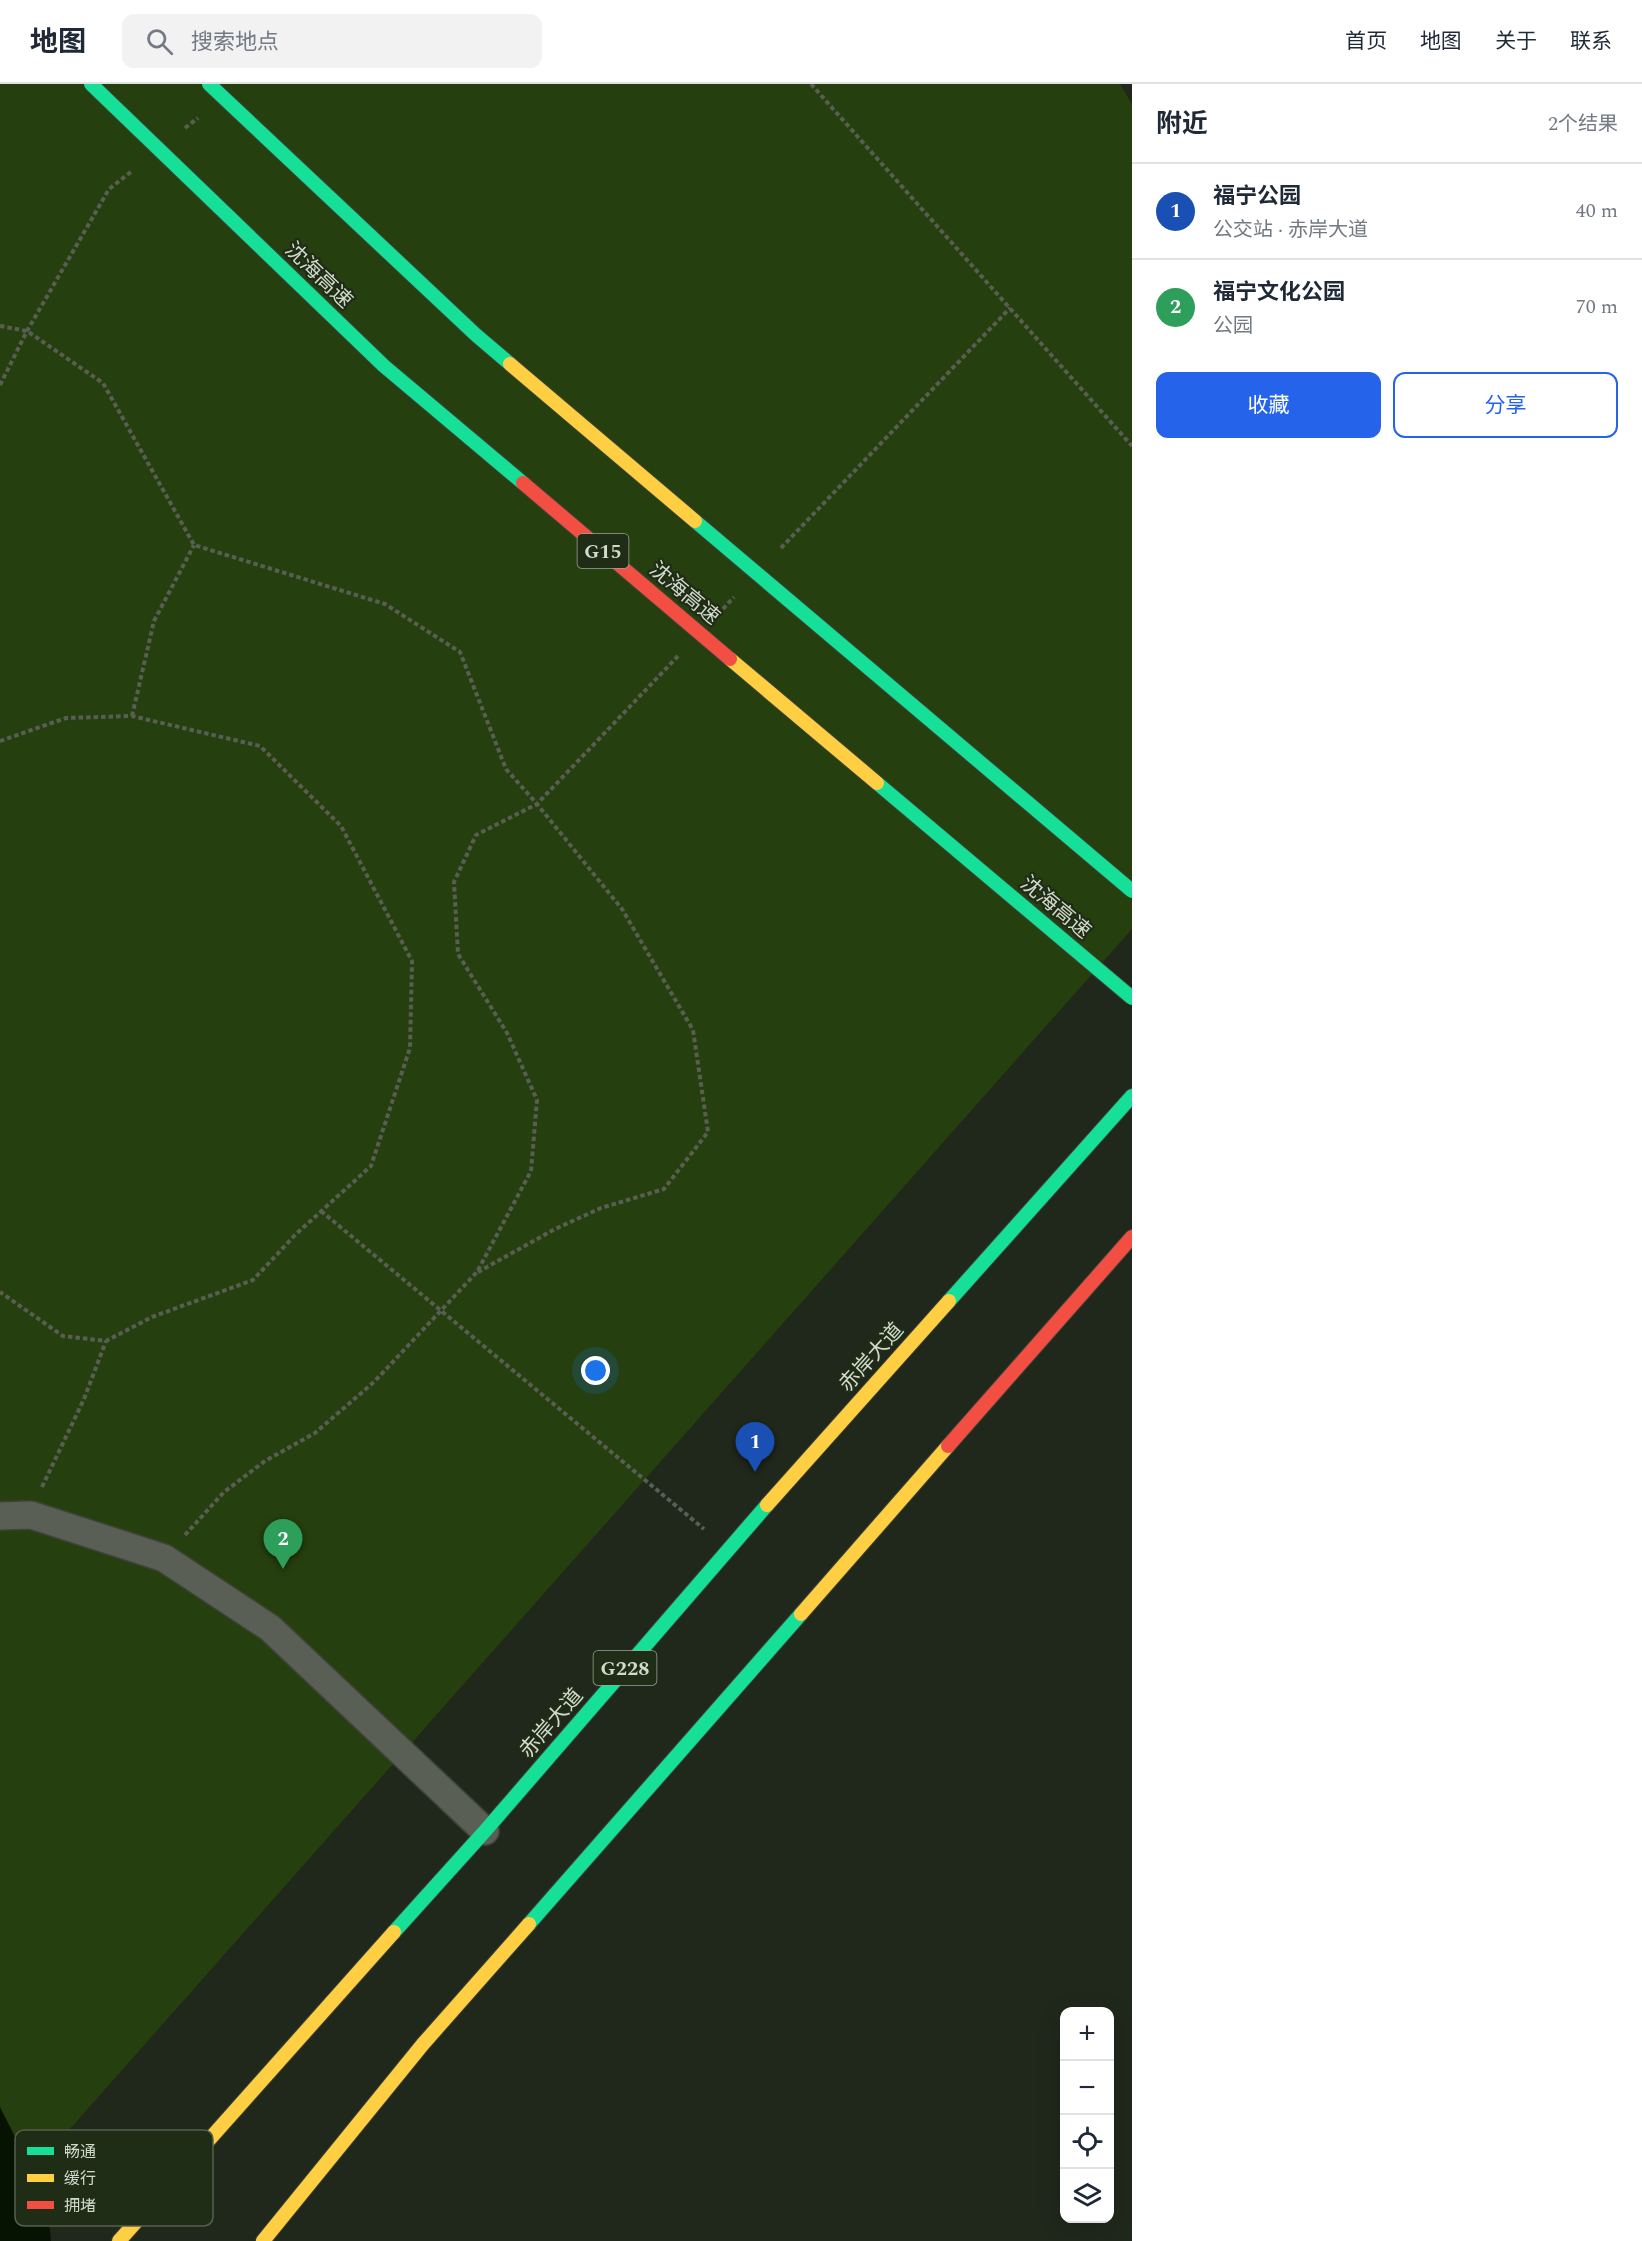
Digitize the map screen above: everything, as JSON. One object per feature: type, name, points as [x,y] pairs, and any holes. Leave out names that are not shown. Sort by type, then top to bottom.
[{"type":"highway","name":"沈海高速","points":[[91,84],[384,366],[1132,998]]},
{"type":"highway","points":[[209,84],[476,335],[1132,891]]},
{"type":"highway","name":"赤岸大道","points":[[213,2136],[485,1831],[728,1549],[1132,1096]]},
{"type":"highway","points":[[264,2241],[423,2044],[1132,1237]]},
{"type":"highway","name":"赤岸大道","points":[[119,2241],[132,2226]]},
{"type":"street","points":[[0,1516],[31,1515],[164,1558],[270,1628],[485,1831]]},
{"type":"path","points":[[811,84],[1132,446]]},
{"type":"path","points":[[179,133],[206,112]]},
{"type":"path","points":[[0,385],[27,331],[109,189],[135,168]]},
{"type":"path","points":[[0,326],[27,331],[103,383],[194,545],[385,603],[460,652],[506,769],[622,909],[693,1030],[708,1132],[664,1189],[601,1208],[555,1229],[477,1272]]},
{"type":"path","points":[[132,716],[154,621],[194,545]]},
{"type":"path","points":[[0,741],[66,718],[132,716],[260,746],[340,826],[412,961],[410,1048],[371,1166],[295,1235],[254,1280],[152,1317],[106,1341],[63,1336],[0,1292]]},
{"type":"path","points":[[164,1558],[224,1492],[265,1461],[315,1433],[374,1382],[477,1272],[531,1171],[537,1100],[507,1033],[458,954],[454,882],[476,836],[537,804]]},
{"type":"path","points":[[321,1211],[728,1549]]},
{"type":"path","points":[[31,1515],[52,1464],[84,1399],[106,1341]]},
{"type":"green space","points":[[0,84],[1120,84],[1132,104],[1132,929],[69,2130],[15,2130],[15,2191],[0,2208]]},
{"type":"shaded area","points":[[0,2107],[15,2137],[15,2226],[50,2226],[51,2241],[0,2241]]},
{"type":"traffic: fast","points":[[91,84],[384,366],[523,483]]},
{"type":"traffic: fast","points":[[209,84],[476,335],[510,364]]},
{"type":"traffic: fast","points":[[695,521],[1132,891]]},
{"type":"traffic: fast","points":[[877,783],[1132,998]]},
{"type":"traffic: fast","points":[[949,1301],[1132,1096]]},
{"type":"traffic: fast","points":[[394,1932],[485,1831],[767,1505]]},
{"type":"traffic: fast","points":[[529,1924],[801,1614]]},
{"type":"traffic: slow","points":[[510,364],[695,521]]},
{"type":"traffic: slow","points":[[730,659],[877,783]]},
{"type":"traffic: slow","points":[[767,1505],[949,1301]]},
{"type":"traffic: slow","points":[[801,1614],[948,1446]]},
{"type":"traffic: slow","points":[[263,2241],[423,2044],[529,1924]]},
{"type":"traffic: slow","points":[[213,2135],[394,1932]]},
{"type":"traffic: slow","points":[[119,2241],[132,2226]]},
{"type":"traffic: jam","points":[[523,483],[730,659]]},
{"type":"traffic: jam","points":[[948,1446],[1132,1237]]},
{"type":"place","name":"福宁公园","points":[[755,1472]]},
{"type":"place","name":"福宁文化公园","points":[[283,1569]]}]
